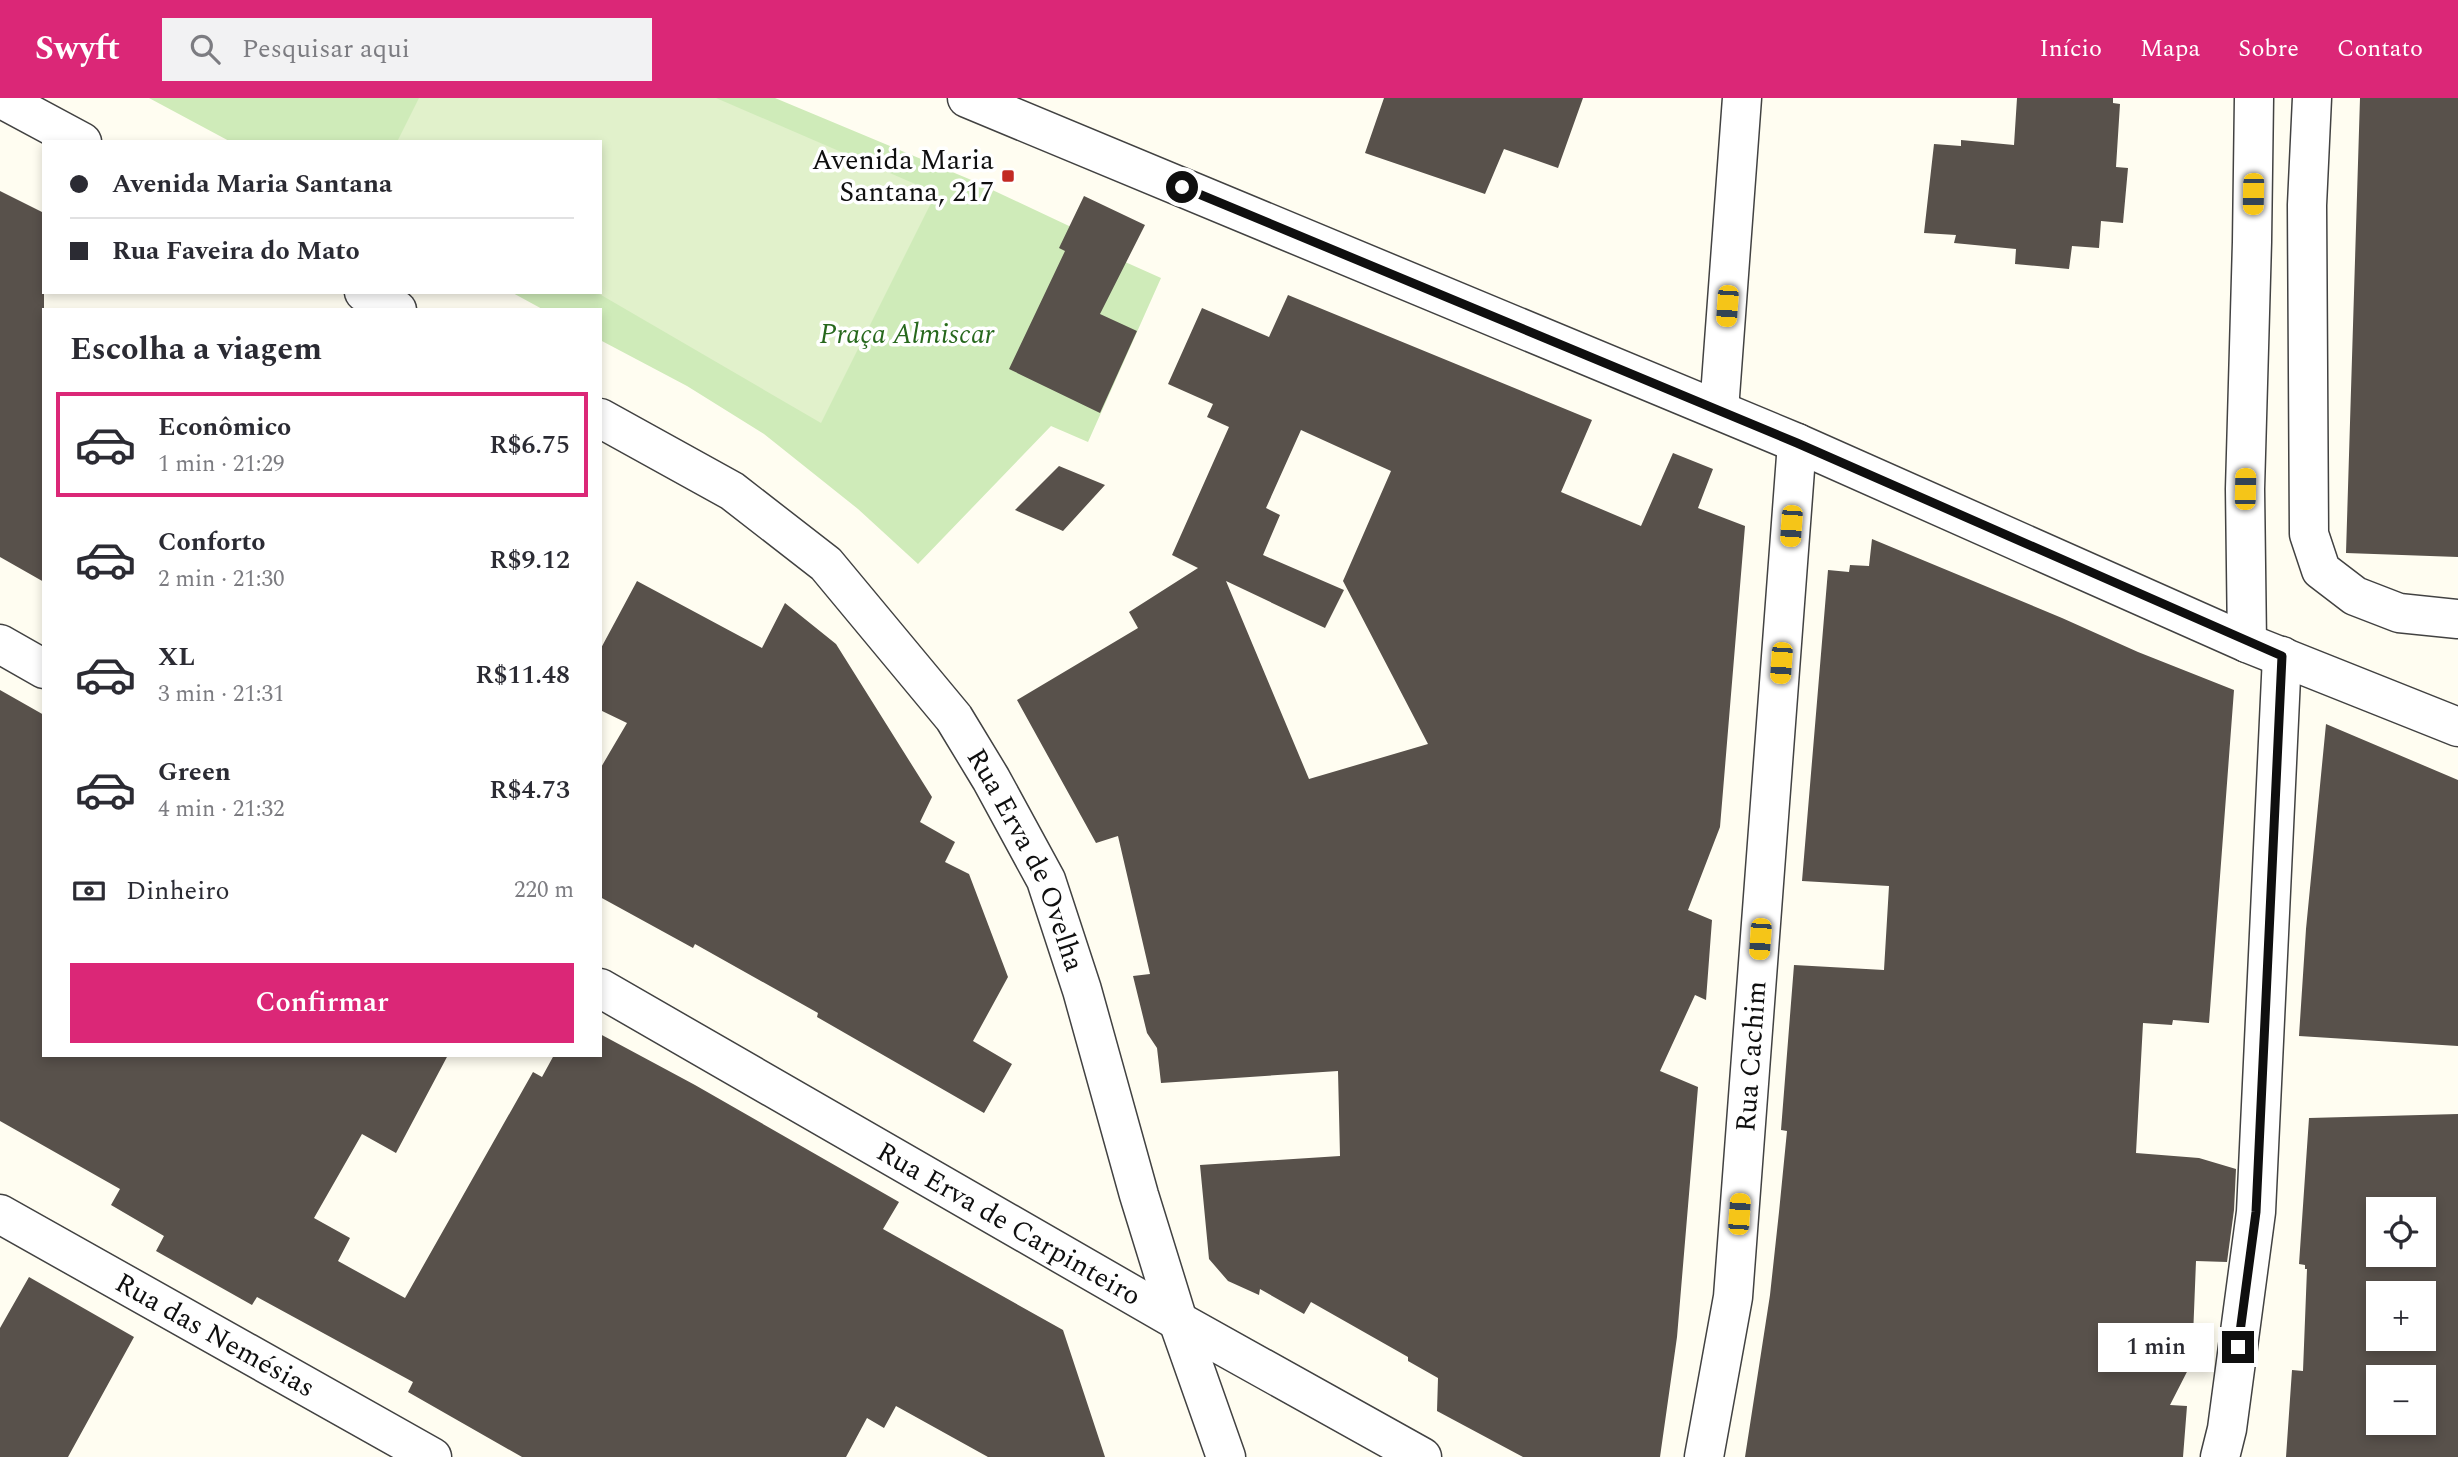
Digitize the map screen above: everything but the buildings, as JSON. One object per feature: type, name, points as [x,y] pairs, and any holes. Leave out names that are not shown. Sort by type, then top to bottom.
[{"type":"street","points":[[0,98],[78,140]]},
{"type":"street","points":[[967,98],[1797,443],[2246,643],[2458,727]]},
{"type":"street","points":[[1719,410],[1742,98]]},
{"type":"street","points":[[2246,643],[2245,489],[2254,98]]},
{"type":"street","points":[[2312,98],[2307,205],[2309,534],[2321,570],[2355,596],[2399,613],[2458,619]]},
{"type":"street","points":[[368,294],[393,308]]},
{"type":"street","name":"Rua Erva de Ovelha","points":[[602,419],[732,491],[826,564],[954,718],[1046,880],[1082,990],[1139,1195],[1178,1321],[1226,1457]]},
{"type":"street","name":"Rua Cachim","points":[[1704,1457],[1733,1297],[1797,443]]},
{"type":"street","points":[[0,643],[42,667]]},
{"type":"street","points":[[2220,1457],[2227,1429],[2256,1212],[2282,656]]},
{"type":"street","name":"Rua Erva de Carpinteiro","points":[[602,989],[1178,1321],[1422,1457]]},
{"type":"street","name":"Rua das Nemésias","points":[[0,1214],[432,1457]]},
{"type":"green space","name":"Praça Almiscar","points":[[149,98],[775,98],[969,179],[1120,250],[1123,261],[1161,278],[1088,442],[1051,426],[918,564],[858,509],[764,434],[687,386],[602,341],[602,308],[540,308],[515,294],[602,294],[602,140],[227,140]]},
{"type":"green space","points":[[419,98],[716,98],[936,193],[821,423],[599,294],[602,294],[602,140],[398,140]]},
{"type":"place","name":"Avenida Maria Santana, 217","points":[[1008,176]]},
{"type":"route","points":[[1182,187],[1797,443],[2246,643],[2282,656],[2256,1212],[2238,1347]]}]
